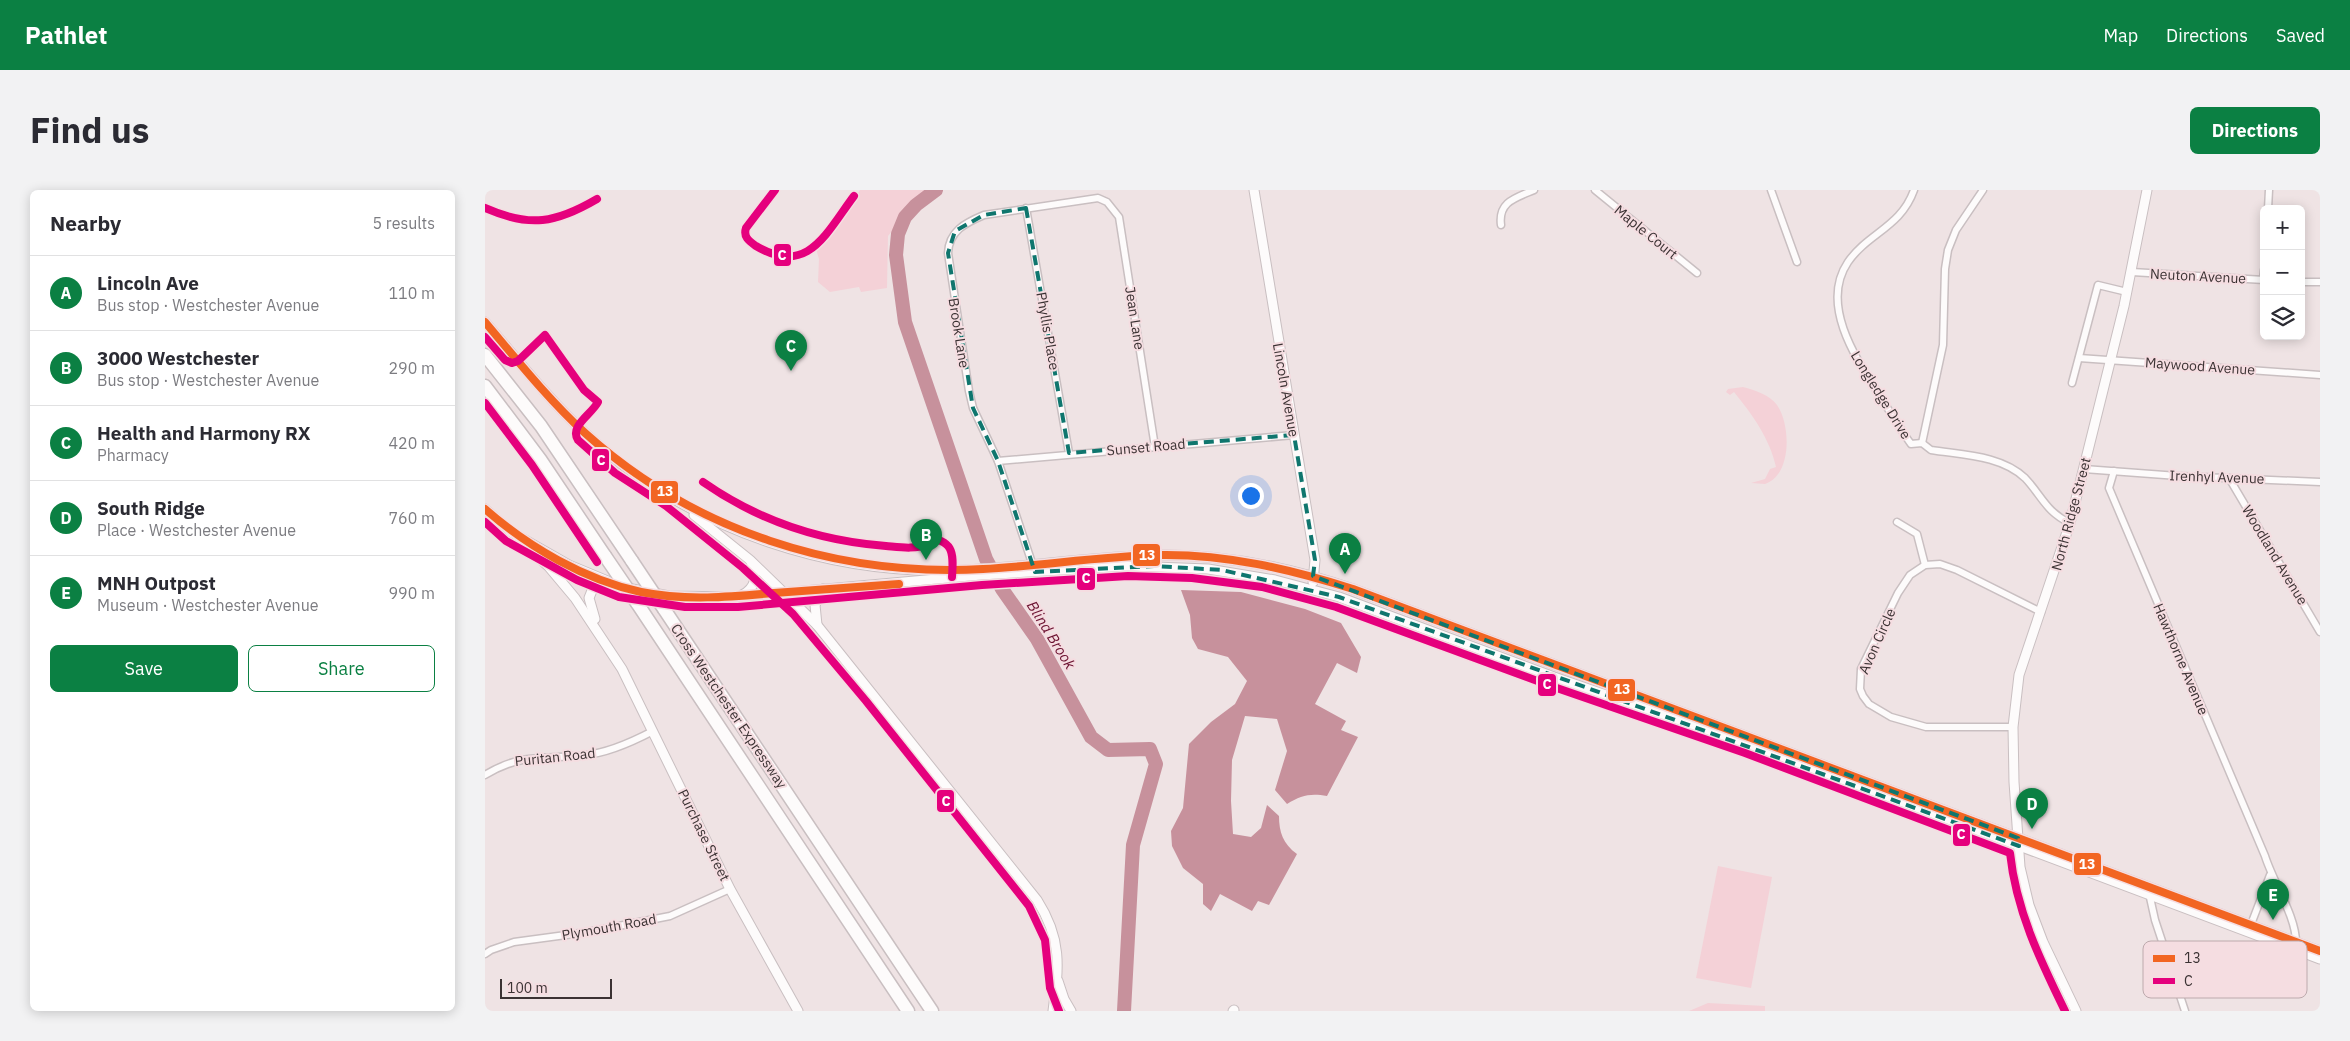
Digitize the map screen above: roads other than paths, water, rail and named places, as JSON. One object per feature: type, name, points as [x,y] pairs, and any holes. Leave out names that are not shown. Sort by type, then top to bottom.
[{"type":"highway","name":"Cross Westchester Expressway","points":[[485,355],[541,426],[633,561],[932,1011]]},
{"type":"highway","name":"Cross Westchester Expressway","points":[[485,386],[540,459],[908,1011]]},
{"type":"main road","name":"Lincoln Avenue","points":[[1254,190],[1315,560],[1312,590]]},
{"type":"main road","name":"North Ridge Street","points":[[2075,1011],[2043,942],[2029,905],[2020,866],[2013,764],[2013,727],[2019,675],[2070,523],[2132,272],[2147,190]]},
{"type":"main road","points":[[485,322],[550,398],[585,433],[623,465],[672,498],[750,560],[817,625],[1037,900],[1054,932],[1058,955],[1053,1011]]},
{"type":"main road","points":[[672,498],[733,529],[766,542],[818,557],[897,570],[979,572]]},
{"type":"main road","points":[[485,509],[549,567],[571,593],[615,656]]},
{"type":"main road","points":[[511,532],[569,565],[607,582],[642,592],[669,596],[737,597],[1034,568],[1171,566],[1249,574],[1345,600],[1554,677],[1748,744],[2018,842]]},
{"type":"main road","points":[[1034,568],[1134,556],[1188,555],[1243,560],[1313,576],[1353,589],[2149,891],[2249,925],[2284,941]]},
{"type":"main road","points":[[737,597],[750,590],[754,584],[755,570],[750,560]]},
{"type":"main road","points":[[607,582],[593,588],[589,603],[615,656]]},
{"type":"main road","points":[[817,625],[815,605],[823,589]]},
{"type":"main road","name":"Purchase Street","points":[[615,656],[730,890],[798,1011]]},
{"type":"main road","points":[[2149,891],[2256,936],[2276,941]]},
{"type":"main road","points":[[2307,949],[2320,952]]},
{"type":"main road","points":[[2307,952],[2320,959]]},
{"type":"main road","points":[[1057,978],[1064,999],[1071,1011]]},
{"type":"street","points":[[1501,225],[1502,207],[1509,200],[1534,190]]},
{"type":"street","name":"Maple Court","points":[[1595,190],[1697,274]]},
{"type":"street","name":"Longledge Drive","points":[[1914,190],[1907,208],[1848,262],[1841,278],[1839,302],[1846,337],[1911,444],[1922,443],[1931,450],[2000,462],[2025,479],[2050,511],[2070,523]]},
{"type":"street","points":[[1922,443],[1943,345],[1944,278],[1948,250],[1956,230],[1983,190]]},
{"type":"street","points":[[2267,205],[2269,190]]},
{"type":"street","points":[[1772,191],[1797,262]]},
{"type":"street","name":"Brook Lane","points":[[1034,568],[998,461],[971,399],[950,276],[948,245],[955,231],[967,222],[984,215],[1098,198]]},
{"type":"street","name":"Jean Lane","points":[[1098,198],[1107,202],[1119,217],[1155,447]]},
{"type":"street","name":"Phyllis Place","points":[[1026,208],[1069,453]]},
{"type":"street","name":"Neuton Avenue","points":[[2132,272],[2260,280]]},
{"type":"street","points":[[2305,282],[2320,282]]},
{"type":"street","points":[[2072,383],[2098,285],[2127,292]]},
{"type":"street","name":"Maywood Avenue","points":[[2079,358],[2320,375]]},
{"type":"street","name":"Sunset Road","points":[[998,461],[1069,453],[1294,435]]},
{"type":"street","points":[[2084,469],[2113,472]]},
{"type":"street","name":"Irenhyl Avenue","points":[[2113,472],[2320,482]]},
{"type":"street","name":"Hawthorne Avenue","points":[[2113,472],[2109,488],[2265,856],[2270,875],[2291,921],[2294,941]]},
{"type":"street","name":"Woodland Avenue","points":[[2229,478],[2320,632]]},
{"type":"street","points":[[1897,522],[1917,534],[1925,565],[1940,564],[1957,570],[2041,612]]},
{"type":"street","name":"Avon Circle","points":[[1925,565],[1911,575],[1898,593],[1865,658],[1859,677],[1863,696],[1877,710],[1911,724],[1926,727],[2013,727]]},
{"type":"street","name":"Puritan Road","points":[[485,775],[501,765],[528,757],[599,753],[641,738],[653,731]]},
{"type":"street","points":[[2256,936],[2249,925],[2270,875]]},
{"type":"street","name":"Plymouth Road","points":[[485,954],[514,942],[588,932],[670,916],[730,890]]},
{"type":"street","points":[[2149,891],[2162,941]]},
{"type":"street","points":[[2181,998],[2185,1011]]},
{"type":"waterway","name":"Blind Brook","points":[[936,190],[916,205],[905,217],[898,234],[896,255],[905,322],[986,559],[1002,589],[1037,639],[1091,737],[1108,750],[1150,749],[1156,764],[1133,845],[1124,1011]]},
{"type":"place","name":"Health and Harmony RX","points":[[791,371]]},
{"type":"place","name":"3000 Westchester","points":[[926,560]]},
{"type":"place","name":"Lincoln Ave","points":[[1345,574]]},
{"type":"place","name":"South Ridge","points":[[2032,829]]},
{"type":"place","name":"MNH Outpost","points":[[2273,920]]}]
